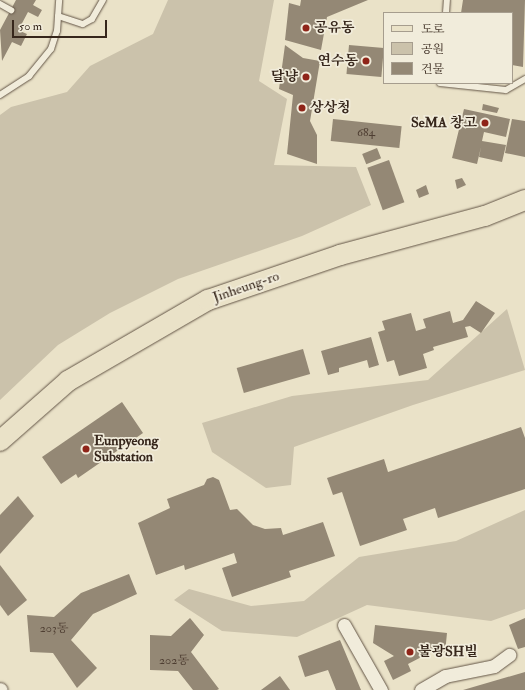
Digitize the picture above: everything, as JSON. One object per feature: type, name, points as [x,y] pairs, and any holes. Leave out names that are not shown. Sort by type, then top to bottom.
[{"type":"main road","name":"Jinheung-ro","points":[[0,441],[68,380],[208,300],[340,255],[484,216],[525,200]]},
{"type":"street","points":[[344,625],[381,690]]},
{"type":"street","points":[[421,690],[445,676],[494,666],[509,655]]},
{"type":"lane","points":[[0,95],[29,76],[51,49],[57,31],[59,0]]},
{"type":"lane","points":[[58,16],[83,24],[92,19],[103,0]]},
{"type":"lane","points":[[446,12],[447,0]]},
{"type":"lane","points":[[0,4],[11,10]]},
{"type":"lane","points":[[449,84],[506,90],[525,79]]},
{"type":"green space","points":[[168,0],[274,0],[259,81],[287,99],[274,165],[356,167],[371,205],[302,236],[178,279],[110,313],[58,345],[0,400],[0,115],[11,107],[67,92],[90,66],[153,34]]},
{"type":"green space","points":[[507,309],[525,370],[413,405],[294,447],[291,485],[266,488],[212,452],[202,423],[292,396],[428,380]]},
{"type":"green space","points":[[525,510],[525,609],[491,621],[367,605],[297,637],[222,631],[174,600],[189,589],[251,606],[304,601],[359,557],[456,541]]},
{"type":"building","points":[[16,0],[36,0],[33,5],[42,10],[38,17],[28,12],[20,27],[20,31],[27,34],[21,46],[12,42],[2,61],[0,30]]},
{"type":"building","name":"공유동","points":[[301,0],[368,0],[327,17],[321,50],[285,40],[289,3],[300,6]]},
{"type":"building","points":[[463,0],[525,0],[523,67],[513,65],[513,12],[461,12]]},
{"type":"building","name":"상상청","points":[[285,45],[303,58],[320,61],[310,121],[317,135],[317,164],[287,154],[293,95],[279,89]]},
{"type":"building","name":"연수동","points":[[349,45],[383,48],[381,77],[346,74]]},
{"type":"building","points":[[483,104],[499,108],[497,113],[482,110]]},
{"type":"building","points":[[464,109],[510,119],[506,137],[484,132],[482,141],[506,145],[502,162],[479,157],[481,147],[477,164],[452,158]]},
{"type":"building","points":[[333,119],[402,126],[399,148],[331,141]]},
{"type":"building","points":[[512,119],[525,121],[525,157],[505,153]]},
{"type":"building","points":[[377,148],[381,158],[366,164],[362,154]]},
{"type":"building","points":[[389,160],[404,202],[383,210],[367,168]]},
{"type":"building","points":[[462,178],[466,185],[457,189],[455,180]]},
{"type":"building","points":[[426,185],[429,194],[419,198],[416,190]]},
{"type":"building","points":[[476,301],[495,313],[481,333],[470,326],[465,327],[468,337],[433,347],[434,350],[423,354],[427,368],[399,376],[394,360],[387,362],[378,332],[385,330],[382,321],[411,313],[416,331],[426,328],[423,319],[450,311],[453,323],[463,320]]},
{"type":"building","points":[[371,337],[379,365],[369,368],[367,360],[339,368],[339,372],[328,375],[321,351]]},
{"type":"building","points":[[303,349],[310,374],[244,393],[237,368]]},
{"type":"building","name":"Eunpyeong Substation","points":[[122,402],[143,433],[78,478],[76,474],[61,484],[42,457]]},
{"type":"building","points":[[521,427],[525,438],[525,489],[438,518],[435,508],[403,519],[407,530],[360,546],[342,492],[333,495],[327,478],[384,459],[388,472]]},
{"type":"building","points":[[213,477],[219,480],[230,510],[237,509],[253,525],[265,529],[281,528],[283,535],[323,522],[335,556],[289,571],[291,577],[232,597],[222,568],[237,563],[234,553],[185,570],[184,565],[156,575],[138,523],[170,508],[167,499],[204,485],[207,479]]},
{"type":"building","points":[[18,496],[34,516],[0,554],[0,515]]},
{"type":"building","points":[[0,565],[27,600],[8,616],[0,605]]},
{"type":"building","points":[[129,574],[137,594],[93,614],[71,640],[97,668],[77,688],[53,653],[30,652],[27,615],[54,617],[81,593]]},
{"type":"building","points":[[190,618],[204,635],[191,652],[219,689],[217,690],[193,690],[178,671],[150,670],[150,635],[171,636]]},
{"type":"building","points":[[525,618],[525,647],[518,649],[509,625]]},
{"type":"building","name":"불광SH빌","points":[[375,625],[447,633],[445,653],[433,651],[408,664],[411,671],[393,680],[384,661],[394,656],[373,643]]},
{"type":"building","points":[[340,640],[361,690],[336,690],[328,670],[305,677],[298,656]]},
{"type":"building","points":[[525,672],[525,690],[463,690]]},
{"type":"building","points":[[280,676],[290,690],[261,690]]},
{"type":"place","name":"공유동","points":[[306,28]]},
{"type":"place","name":"연수동","points":[[366,61]]},
{"type":"place","name":"달냥","points":[[306,77]]},
{"type":"place","name":"상상청","points":[[302,108]]},
{"type":"place","name":"SeMA 창고","points":[[485,123]]},
{"type":"place","name":"Eunpyeong Substation","points":[[86,449]]},
{"type":"place","name":"불광SH빌","points":[[410,652]]}]
